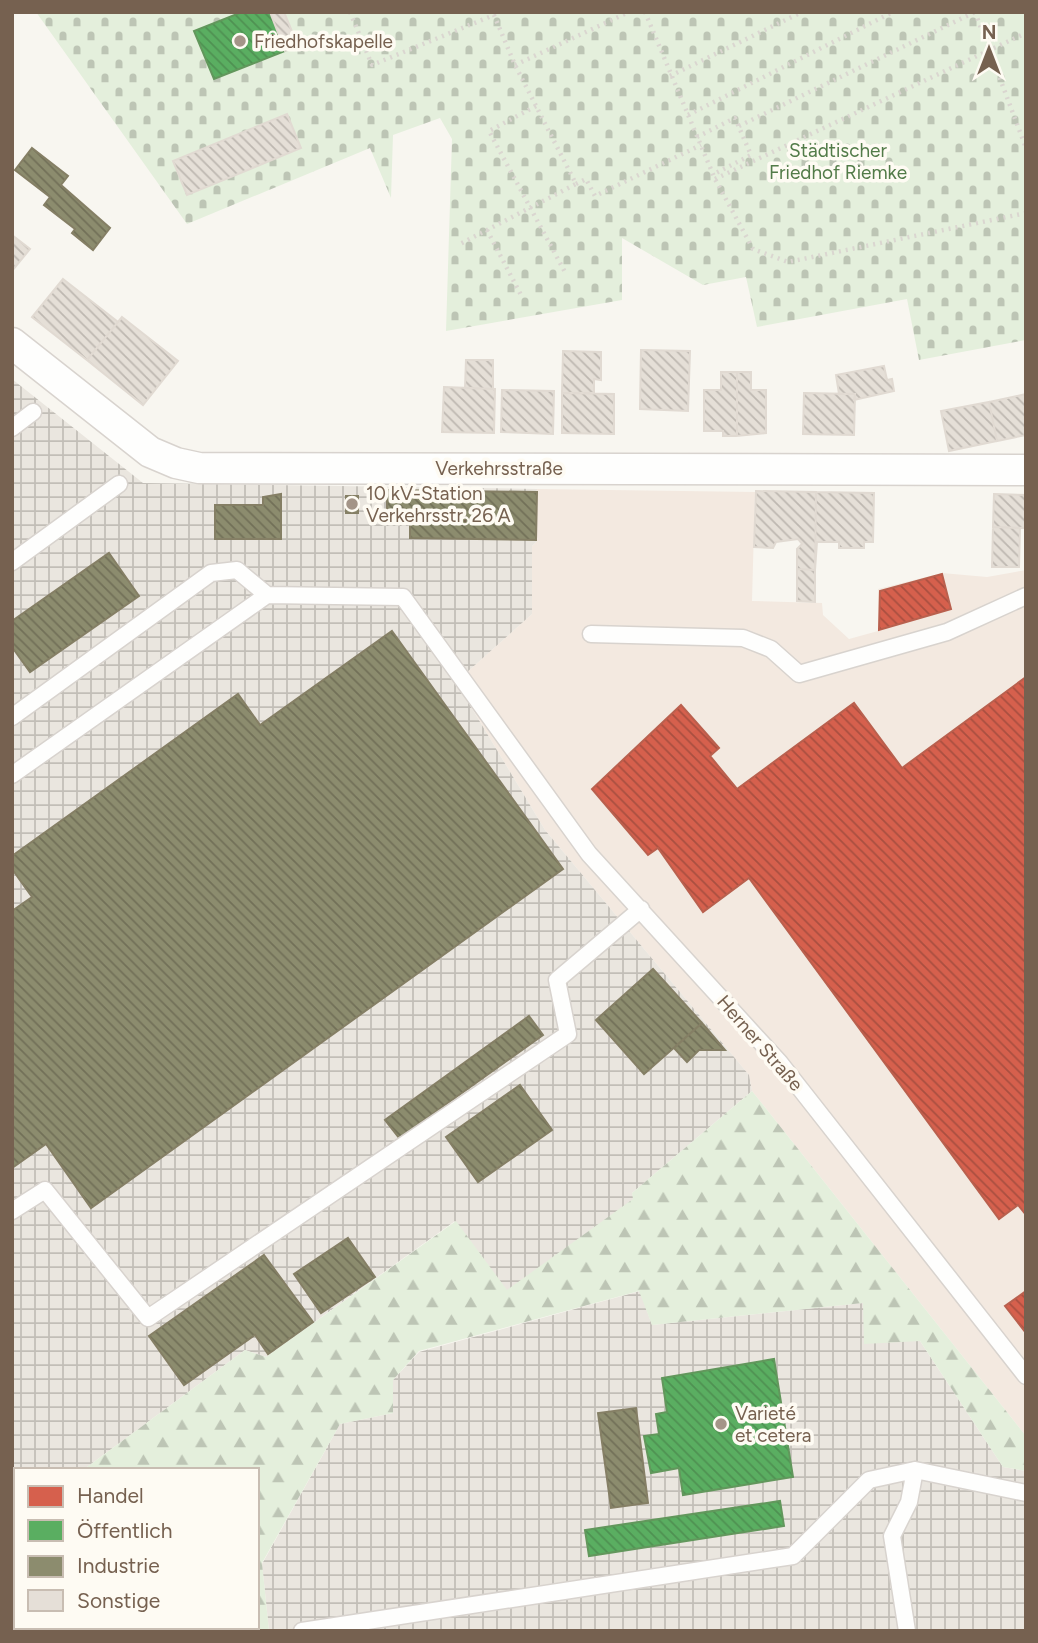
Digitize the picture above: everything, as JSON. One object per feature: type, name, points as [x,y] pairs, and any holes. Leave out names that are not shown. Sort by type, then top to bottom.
[{"type":"street","name":"Verkehrsstraße","points":[[12,343],[150,452],[176,463],[199,468],[1026,470]]},
{"type":"lane","points":[[12,428],[33,412]]},
{"type":"lane","points":[[12,562],[118,484]]},
{"type":"lane","points":[[12,717],[211,573],[237,570],[267,595],[12,775]]},
{"type":"lane","name":"Herner Straße","points":[[267,595],[403,597],[491,715],[589,854],[780,1063],[1026,1376]]},
{"type":"lane","points":[[591,634],[743,638],[771,649],[799,674],[947,632],[1026,596]]},
{"type":"lane","points":[[12,1211],[45,1190],[148,1318],[568,1034],[556,980],[641,909]]},
{"type":"lane","points":[[302,1631],[793,1556],[869,1479],[915,1470],[1026,1493]]},
{"type":"lane","points":[[907,1631],[892,1536],[908,1502],[915,1470]]},
{"type":"path","points":[[350,12],[372,65],[493,14],[515,65],[576,184]]},
{"type":"path","points":[[515,65],[629,12]]},
{"type":"path","points":[[645,12],[714,176],[753,249],[788,262],[1026,213]]},
{"type":"path","points":[[670,76],[802,12]]},
{"type":"path","points":[[688,115],[893,12]]},
{"type":"path","points":[[738,126],[975,12],[1026,148]]},
{"type":"path","points":[[714,176],[1026,33]]},
{"type":"path","points":[[536,106],[489,131],[566,274]]},
{"type":"path","points":[[697,137],[735,118],[751,155],[714,176]]},
{"type":"path","points":[[458,245],[586,179],[595,196],[701,145]]},
{"type":"path","points":[[487,230],[521,295]]},
{"type":"shaded area","points":[[12,379],[143,483],[537,489],[537,541],[532,546],[532,614],[456,682],[545,830],[749,1075],[752,1091],[632,1193],[634,1199],[507,1291],[455,1221],[266,1357],[245,1350],[86,1468],[14,1468],[12,1522]]},
{"type":"shaded area","points":[[537,489],[755,492],[752,601],[822,603],[823,615],[849,639],[878,631],[878,589],[942,573],[987,577],[1026,570],[1026,1436],[752,1091],[749,1075],[545,830],[456,682],[532,614],[532,546],[537,541]]},
{"type":"shaded area","points":[[640,1291],[652,1325],[863,1303],[920,1341],[1003,1467],[1026,1471],[1026,1631],[269,1631],[262,1564],[340,1424],[393,1413],[393,1380],[419,1352]]},
{"type":"green space","name":"Städtischer Friedhof Riemke","points":[[36,12],[1026,12],[1026,340],[919,360],[907,299],[757,327],[746,277],[703,285],[622,238],[622,300],[446,331],[452,139],[440,118],[393,135],[391,198],[370,148],[187,224]]},
{"type":"green space","points":[[752,1091],[1026,1436],[1026,1471],[1003,1467],[920,1341],[864,1344],[863,1303],[652,1325],[639,1291],[419,1351],[393,1380],[393,1413],[340,1424],[262,1563],[269,1631],[12,1631],[14,1520],[14,1629],[259,1629],[259,1468],[86,1468],[245,1350],[266,1357],[456,1221],[507,1290],[633,1199],[632,1193]]},
{"type":"building: Handel","points":[[942,574],[951,609],[879,630],[880,591]]},
{"type":"building: Handel","points":[[1026,677],[1026,1215],[1018,1205],[999,1219],[749,878],[703,912],[658,848],[648,855],[592,789],[681,705],[719,748],[710,756],[737,789],[854,703],[902,768]]},
{"type":"building: Handel","points":[[1026,1291],[1026,1333],[1005,1306]]},
{"type":"building: Öffentlich","name":"Friedhofskapelle","points":[[242,12],[270,12],[285,51],[214,79],[194,31]]},
{"type":"building: Öffentlich","name":"Varieté et cetera","points":[[774,1359],[793,1477],[683,1495],[679,1468],[651,1473],[644,1436],[659,1434],[656,1414],[667,1412],[662,1378]]},
{"type":"building: Öffentlich","points":[[780,1501],[784,1526],[589,1556],[585,1530]]},
{"type":"building: Industrie","points":[[32,148],[68,176],[61,185],[110,228],[93,250],[72,233],[75,229],[44,205],[50,197],[15,170]]},
{"type":"building: Industrie","points":[[387,490],[537,492],[536,540],[410,538],[410,516],[387,516]]},
{"type":"building: Industrie","points":[[281,494],[281,539],[215,539],[215,505],[263,505],[263,497]]},
{"type":"building: Industrie","name":"10 kV-Station Verkehrsstr. 26 A","points":[[346,496],[358,496],[358,513],[346,513]]},
{"type":"building: Industrie","points":[[109,553],[139,596],[30,672],[12,647],[12,621]]},
{"type":"building: Industrie","points":[[392,631],[563,869],[91,1208],[46,1144],[12,1168],[12,911],[32,897],[12,869],[12,856],[238,694],[260,725]]},
{"type":"building: Industrie","points":[[653,969],[702,1023],[644,1074],[596,1020]]},
{"type":"building: Industrie","points":[[529,1016],[543,1035],[399,1138],[385,1120]]},
{"type":"building: Industrie","points":[[702,1023],[725,1050],[699,1050],[687,1062],[674,1048]]},
{"type":"building: Industrie","points":[[520,1085],[552,1130],[478,1182],[446,1137]]},
{"type":"building: Industrie","points":[[348,1238],[375,1277],[321,1313],[294,1274]]},
{"type":"building: Industrie","points":[[264,1255],[313,1322],[268,1354],[255,1335],[184,1385],[149,1336]]},
{"type":"building: Industrie","points":[[636,1408],[648,1503],[611,1508],[598,1413]]},
{"type":"building: Sonstige","points":[[270,12],[284,12],[298,46],[285,51]]},
{"type":"building: Sonstige","points":[[287,114],[301,148],[187,195],[173,161]]},
{"type":"building: Sonstige","points":[[12,235],[30,249],[12,271]]},
{"type":"building: Sonstige","points":[[63,279],[118,322],[87,360],[32,317]]},
{"type":"building: Sonstige","points":[[122,317],[178,361],[143,405],[87,360]]},
{"type":"building: Sonstige","points":[[641,350],[690,351],[688,411],[640,409]]},
{"type":"building: Sonstige","points":[[563,351],[601,352],[601,380],[594,379],[594,393],[562,393]]},
{"type":"building: Sonstige","points":[[466,360],[493,360],[493,389],[465,388]]},
{"type":"building: Sonstige","points":[[884,366],[887,380],[892,379],[894,391],[854,400],[855,394],[839,394],[836,375]]},
{"type":"building: Sonstige","points":[[721,372],[737,372],[737,436],[723,436],[723,431],[704,431],[704,390],[721,390]]},
{"type":"building: Sonstige","points":[[737,372],[751,372],[751,390],[766,390],[766,433],[737,436]]},
{"type":"building: Sonstige","points":[[444,387],[495,389],[494,433],[442,432]]},
{"type":"building: Sonstige","points":[[502,390],[554,391],[553,434],[501,432]]},
{"type":"building: Sonstige","points":[[562,393],[614,394],[614,434],[562,433]]},
{"type":"building: Sonstige","points":[[804,393],[855,394],[854,435],[803,434]]},
{"type":"building: Sonstige","points":[[1026,394],[1026,435],[997,441],[989,402]]},
{"type":"building: Sonstige","points":[[989,402],[997,441],[949,451],[941,411]]},
{"type":"building: Sonstige","points":[[756,491],[816,492],[815,570],[797,569],[797,549],[802,544],[798,539],[776,542],[773,548],[754,547]]},
{"type":"building: Sonstige","points":[[816,492],[874,493],[873,542],[864,542],[864,548],[839,548],[839,542],[817,542],[815,570]]},
{"type":"building: Sonstige","points":[[994,494],[1026,495],[1026,528],[993,527]]},
{"type":"building: Sonstige","points":[[993,527],[1020,528],[1019,567],[992,567]]},
{"type":"building: Sonstige","points":[[797,569],[815,570],[815,602],[797,601]]},
{"type":"place","name":"Friedhofskapelle","points":[[240,41]]},
{"type":"place","name":"10 kV-Station Verkehrsstr. 26 A","points":[[352,504]]},
{"type":"place","name":"Varieté et cetera","points":[[721,1424]]}]
